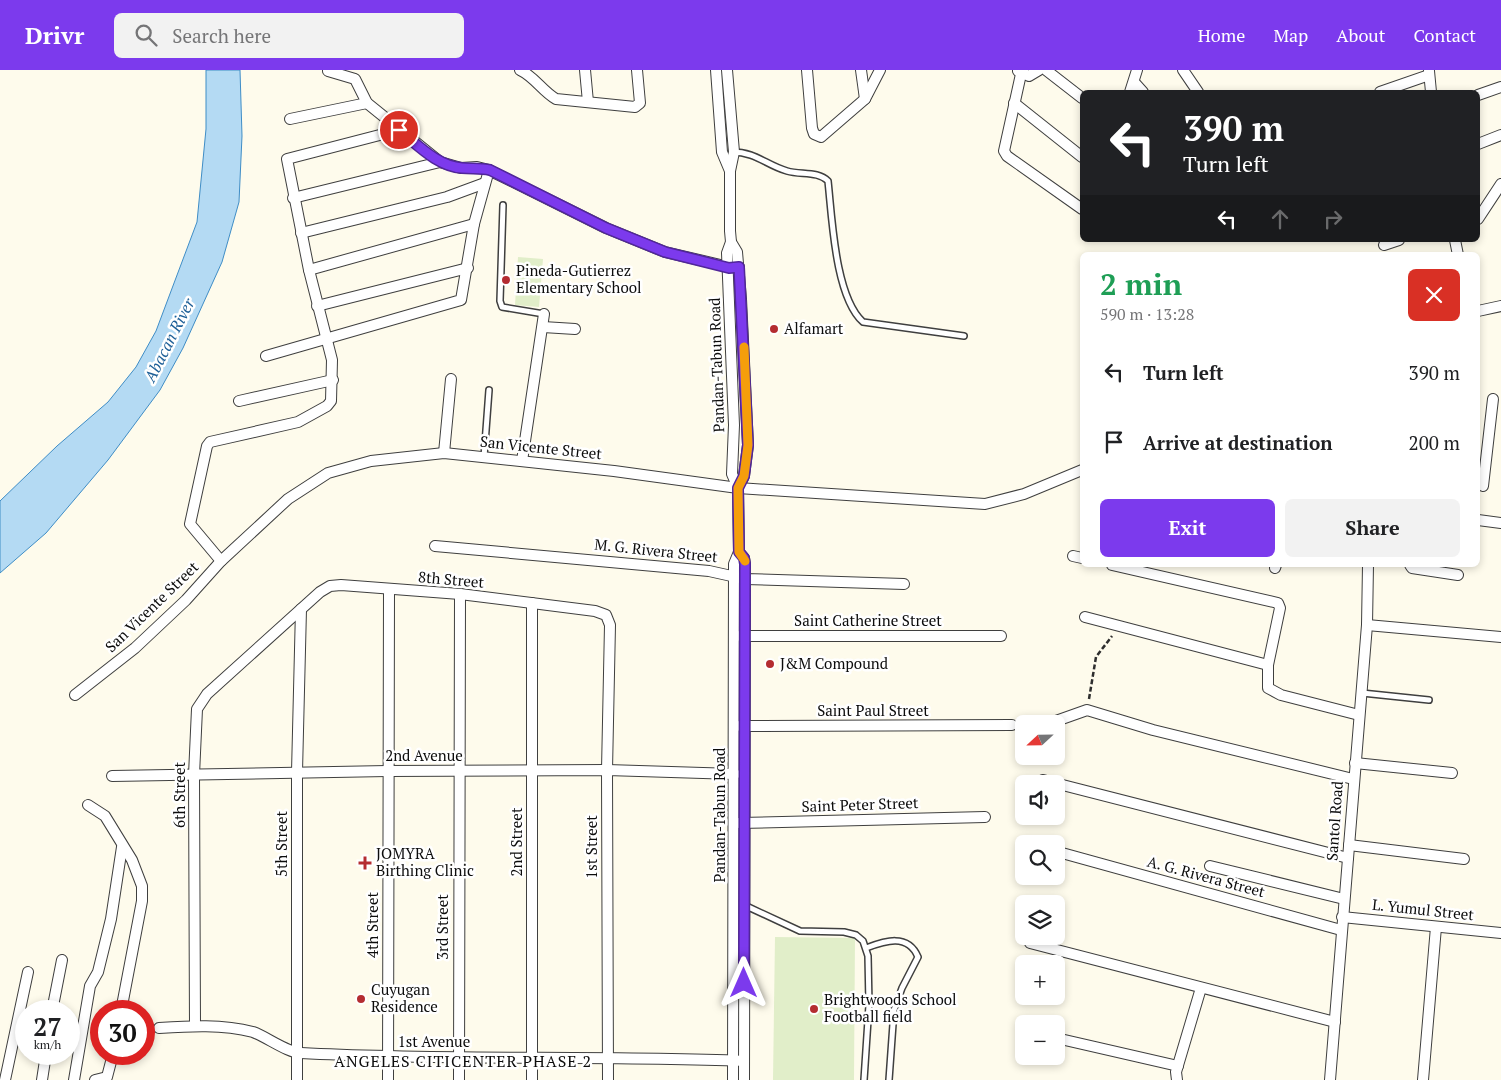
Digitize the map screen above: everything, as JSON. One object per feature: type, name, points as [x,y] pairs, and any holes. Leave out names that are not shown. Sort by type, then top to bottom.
[{"type":"street","points":[[520,70],[533,73],[546,93],[556,99],[639,106],[637,70]]},
{"type":"street","points":[[585,70],[588,102]]},
{"type":"street","points":[[716,70],[722,152],[730,171]]},
{"type":"street","points":[[727,70],[734,152],[730,171]]},
{"type":"street","points":[[807,70],[812,128],[818,137],[824,136],[865,99],[880,70]]},
{"type":"street","points":[[861,70],[865,99]]},
{"type":"street","points":[[1039,70],[1029,76],[1019,72],[1004,151],[1007,156],[1080,208]]},
{"type":"street","points":[[1046,70],[1080,96]]},
{"type":"street","points":[[1131,90],[1137,70]]},
{"type":"street","points":[[1183,70],[1197,90]]},
{"type":"street","points":[[328,71],[354,79],[367,103],[440,162],[462,168],[477,167],[490,170],[606,228],[665,252],[734,267]]},
{"type":"street","points":[[1385,90],[1429,73],[1431,90]]},
{"type":"street","points":[[1134,82],[1141,90]]},
{"type":"street","points":[[1480,94],[1501,87]]},
{"type":"street","points":[[719,101],[730,100]]},
{"type":"street","points":[[290,119],[367,103]]},
{"type":"street","points":[[1014,103],[1080,154]]},
{"type":"street","points":[[221,561],[190,524],[207,446],[210,442],[298,422],[327,406],[331,401],[333,380],[327,338],[317,306],[293,198],[287,163],[288,158],[399,130]]},
{"type":"street","points":[[1480,143],[1501,136]]},
{"type":"street","points":[[293,198],[440,162]]},
{"type":"street","points":[[266,356],[461,300],[468,268],[474,224],[490,170]]},
{"type":"street","name":"Pandan-Tabun Road","points":[[730,171],[730,237],[737,252],[730,300],[734,425],[732,474],[738,488],[739,552],[734,561],[734,578],[740,636]]},
{"type":"street","points":[[301,233],[447,197],[486,183]]},
{"type":"street","points":[[1480,216],[1501,184]]},
{"type":"street","points":[[309,270],[474,224]]},
{"type":"street","points":[[1384,245],[1393,242]]},
{"type":"street","name":"Pandan-Tabun Road","points":[[734,267],[742,299],[748,445],[744,476],[738,488]]},
{"type":"street","points":[[317,306],[468,268]]},
{"type":"street","points":[[730,300],[742,299]]},
{"type":"street","points":[[1480,311],[1501,306]]},
{"type":"street","points":[[522,461],[544,314]]},
{"type":"street","points":[[543,327],[575,329]]},
{"type":"street","points":[[732,347],[744,346]]},
{"type":"street","points":[[444,453],[452,379]]},
{"type":"street","points":[[239,400],[333,380]]},
{"type":"street","points":[[1484,486],[1482,452],[1493,399]]},
{"type":"street","points":[[734,425],[747,424]]},
{"type":"street","points":[[734,446],[748,445]]},
{"type":"street","name":"San Vicente Street","points":[[75,695],[135,648],[186,600],[221,561],[288,499],[328,474],[372,461],[444,453],[614,471],[738,488],[985,504],[1024,494],[1080,471]]},
{"type":"street","points":[[1480,520],[1501,523]]},
{"type":"street","name":"M. G. Rivera Street","points":[[435,546],[709,571],[745,579],[904,584]]},
{"type":"street","name":"Pandan-Tabun Road","points":[[739,552],[744,558],[745,579],[740,636],[739,1061],[744,1080]]},
{"type":"street","points":[[1121,567],[1278,603],[1280,608],[1268,665],[1267,685],[1273,692],[1359,715]]},
{"type":"street","name":"Santol Road","points":[[1330,1080],[1336,1022],[1354,763],[1362,693],[1367,625],[1368,567]]},
{"type":"street","points":[[1411,567],[1458,575]]},
{"type":"street","name":"8th Street","points":[[301,609],[330,586],[341,585],[460,594],[606,614]]},
{"type":"street","name":"4th Street","points":[[388,1080],[387,771],[389,590]]},
{"type":"street","name":"3rd Street","points":[[459,1080],[458,772],[460,594]]},
{"type":"street","name":"2nd Street","points":[[532,603],[532,1080]]},
{"type":"street","name":"5th Street","points":[[297,1080],[297,772],[301,609]]},
{"type":"street","name":"6th Street","points":[[195,1026],[194,776],[197,708],[207,694],[301,609]]},
{"type":"street","name":"1st Street","points":[[606,614],[610,625],[607,770],[608,1080]]},
{"type":"street","points":[[1084,617],[1268,665]]},
{"type":"street","points":[[1367,625],[1501,636]]},
{"type":"street","name":"Saint Catherine Street","points":[[740,636],[1001,636]]},
{"type":"street","points":[[1065,718],[1087,710],[1153,730],[1353,779]]},
{"type":"street","name":"Saint Paul Street","points":[[740,726],[1012,725]]},
{"type":"street","name":"Pandan-Tabun Road","points":[[734,1080],[739,1061],[744,906],[740,823],[735,774],[740,726]]},
{"type":"street","points":[[1354,763],[1452,773]]},
{"type":"street","name":"2nd Avenue","points":[[112,776],[194,776],[297,772],[532,772],[607,770],[735,774]]},
{"type":"street","points":[[1065,786],[1348,858]]},
{"type":"street","points":[[88,804],[105,816],[122,847],[132,860],[143,893],[123,1000]]},
{"type":"street","name":"Saint Peter Street","points":[[740,823],[985,817]]},
{"type":"street","points":[[1349,845],[1464,859]]},
{"type":"street","points":[[74,1080],[90,986],[98,972],[111,919],[122,847]]},
{"type":"street","name":"A. G. Rivera Street","points":[[1065,854],[1341,930]]},
{"type":"street","points":[[1210,866],[1344,899]]},
{"type":"street","name":"L. Yumul Street","points":[[1342,917],[1436,928],[1501,933]]},
{"type":"street","points":[[1423,1080],[1436,928]]},
{"type":"street","points":[[1038,945],[1336,1022]]},
{"type":"street","points":[[54,1000],[62,960]]},
{"type":"street","points":[[5,1080],[28,972]]},
{"type":"street","points":[[1177,1080],[1178,1066],[1200,988]]},
{"type":"street","name":"1st Avenue","points":[[159,1028],[195,1026],[251,1032],[271,1039],[298,1053],[458,1057],[607,1057],[739,1061]]},
{"type":"street","points":[[1065,1040],[1178,1066]]},
{"type":"street","points":[[42,1080],[44,1065]]},
{"type":"street","points":[[94,1080],[108,1077],[111,1065]]},
{"type":"lane","points":[[722,152],[746,152],[788,171],[824,177],[828,181],[834,251],[839,270],[857,316],[863,322],[964,336]]},
{"type":"lane","points":[[503,205],[500,301],[502,307],[544,314]]},
{"type":"lane","points":[[484,457],[488,390]]},
{"type":"lane","points":[[1362,693],[1429,700]]},
{"type":"lane","points":[[744,906],[800,931],[844,932],[856,935],[866,948],[869,1005],[864,1080]]},
{"type":"lane","points":[[866,948],[888,940],[899,941],[910,944],[918,957],[902,988],[894,1010],[888,1080]]},
{"type":"path","points":[[1087,710],[1096,657],[1120,625]]},
{"type":"green space","points":[[518,257],[543,259],[539,307],[515,305]]},
{"type":"green space","name":"Brightwoods School Football field","points":[[775,937],[855,938],[854,1080],[773,1080]]},
{"type":"water","name":"Abacan River","points":[[206,70],[240,70],[242,136],[239,202],[222,262],[183,348],[160,390],[108,460],[46,533],[0,573],[0,501],[57,446],[108,402],[136,367],[156,331],[197,222],[206,129]]},
{"type":"slow traffic","points":[[744,347],[748,445],[744,476],[738,488],[739,552],[745,561]]},
{"type":"place","name":"Pineda-Gutierrez Elementary School","points":[[506,280]]},
{"type":"place","name":"Alfamart","points":[[774,329]]},
{"type":"place","name":"J&M Compound","points":[[770,664]]},
{"type":"place","name":"JOMYRA Birthing Clinic","points":[[365,863]]},
{"type":"place","name":"Cuyugan Residence","points":[[361,999]]},
{"type":"place","name":"Brightwoods School Football field","points":[[814,1009]]},
{"type":"district","name":"ANGELES CITICENTER PHASE 2","points":[[463,1061]]},
{"type":"route","points":[[399,130],[440,162],[462,168],[477,167],[490,170],[556,201],[606,228],[665,252],[729,268],[739,267],[748,445],[744,476],[738,488],[739,552],[744,558],[745,564],[744,983]]}]
